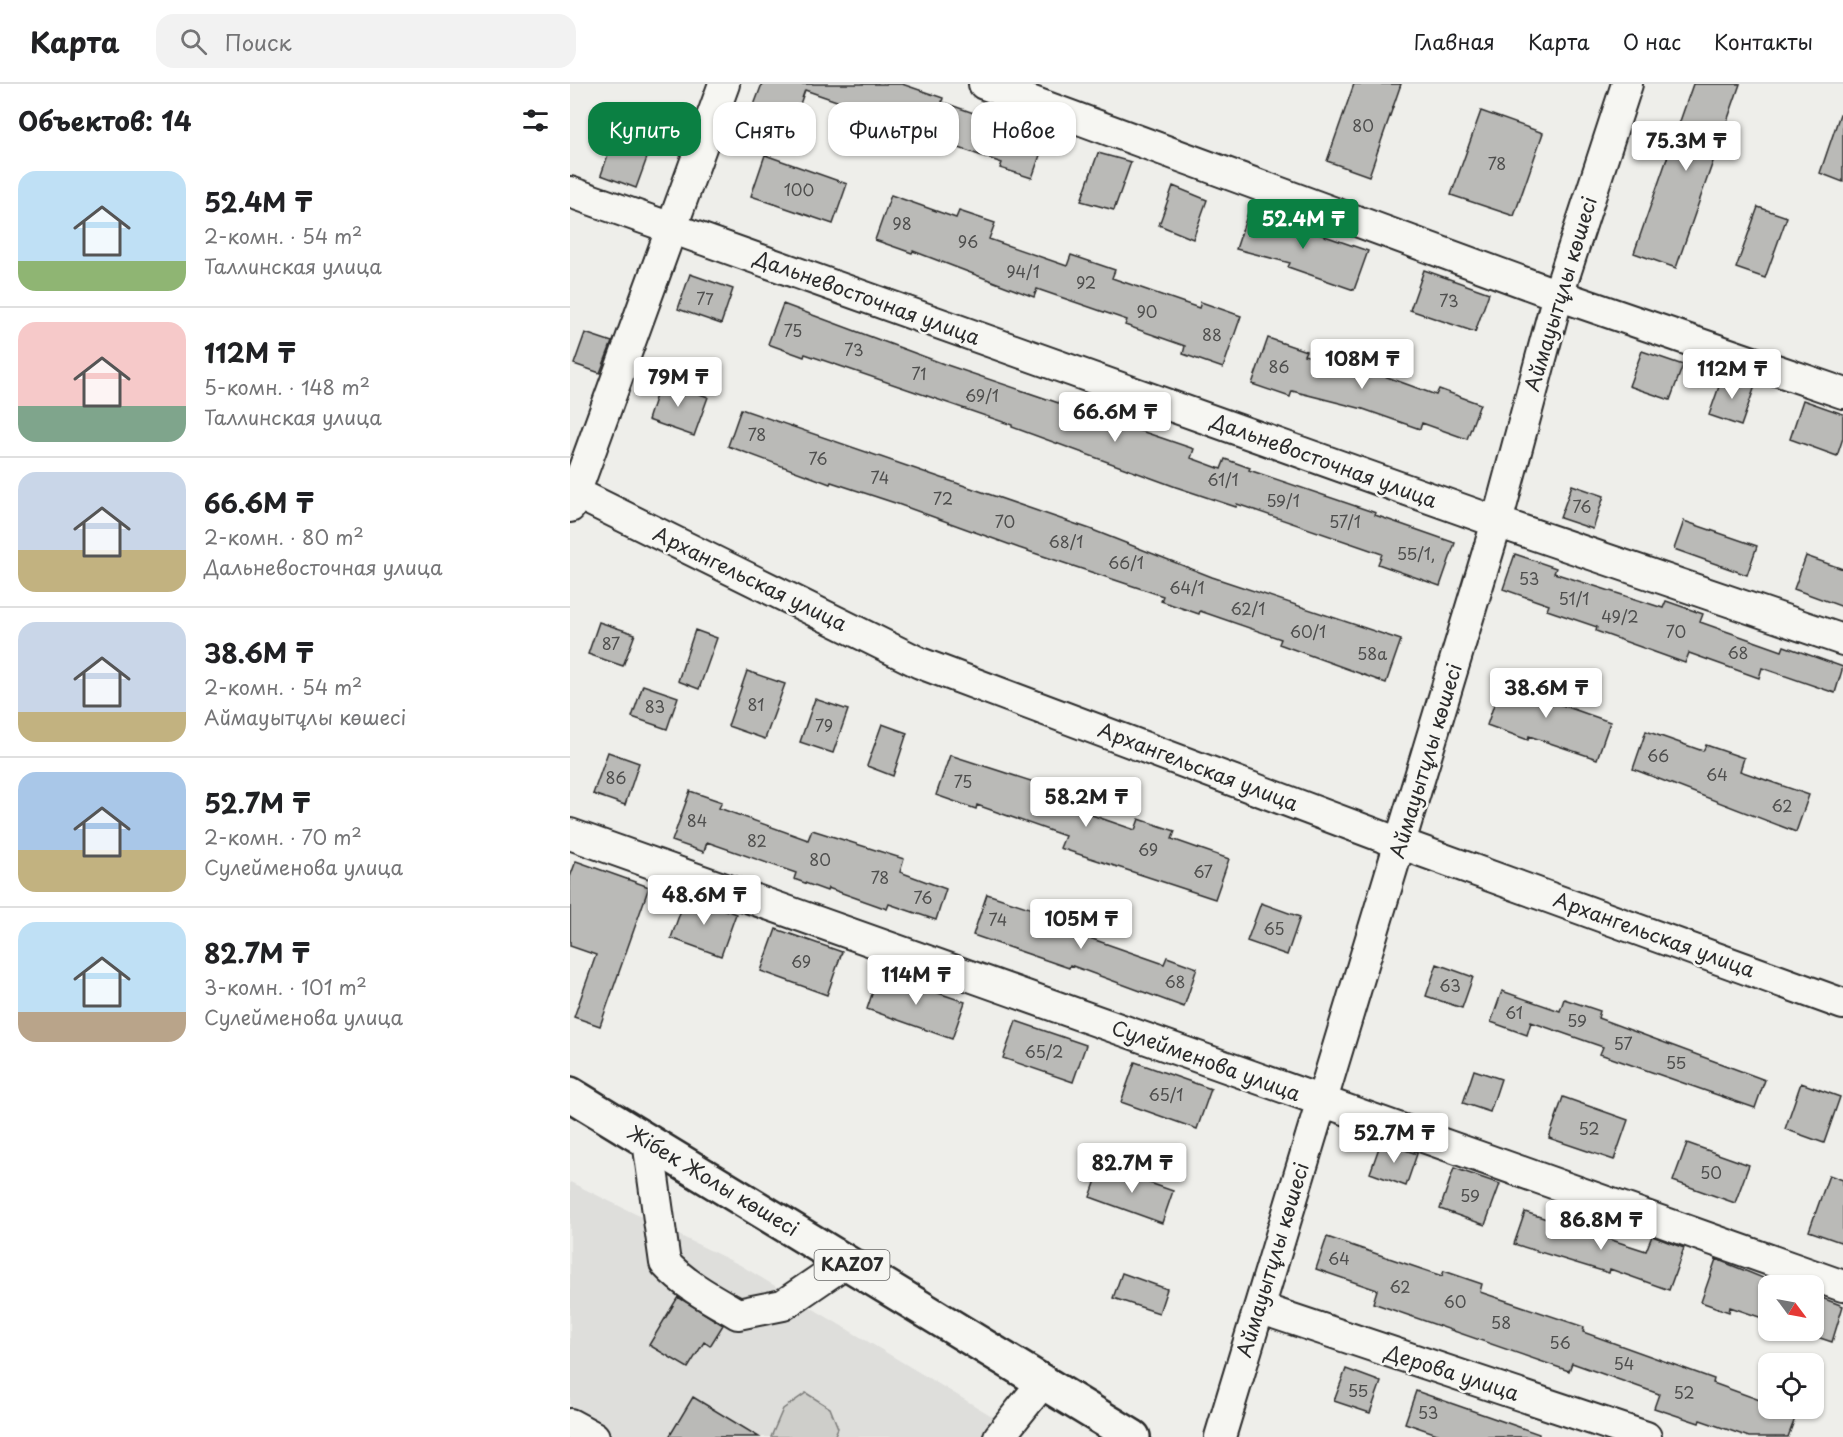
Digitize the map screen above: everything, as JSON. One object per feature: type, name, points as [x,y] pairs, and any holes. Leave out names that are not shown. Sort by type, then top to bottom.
[{"type":"highway","name":"Жібек Жолы көшесі","points":[[570,1094],[1133,1437]]},
{"type":"street","points":[[572,496],[673,228],[724,84]]},
{"type":"street","points":[[984,84],[1558,295],[1843,393]]},
{"type":"street","name":"Аймауытұлы көшесі","points":[[1220,1437],[1402,844],[1497,522],[1558,295],[1627,84]]},
{"type":"street","name":"Дальневосточная улица","points":[[570,192],[1497,522],[1843,640]]},
{"type":"street","name":"Архангельская улица","points":[[572,496],[920,663],[1402,844],[1843,1004]]},
{"type":"street","name":"Сулейменова улица","points":[[570,834],[1843,1286]]},
{"type":"street","points":[[648,1141],[665,1263],[676,1275],[718,1303],[738,1314],[783,1305],[846,1262]]},
{"type":"street","name":"Дерова улица","points":[[1258,1308],[1646,1437]]},
{"type":"street","points":[[999,1437],[1043,1382]]},
{"type":"street","points":[[570,1424],[594,1437]]},
{"type":"shaded area","points":[[570,1182],[740,1265],[1027,1437],[570,1437]]},
{"type":"shaded area","points":[[806,1393],[830,1408],[838,1428],[834,1437],[771,1437],[783,1409]]},
{"type":"building","points":[[762,84],[902,84],[943,98],[942,102],[840,102],[805,90],[801,102],[755,102]]},
{"type":"building","points":[[1354,84],[1401,84],[1369,176],[1327,161]]},
{"type":"building","points":[[1693,84],[1740,84],[1676,268],[1634,253]]},
{"type":"building","points":[[959,108],[971,112],[971,152],[959,148]]},
{"type":"building","points":[[1481,111],[1543,133],[1514,216],[1451,195]]},
{"type":"building","points":[[1840,114],[1843,115],[1843,182],[1820,173]]},
{"type":"building","points":[[1098,153],[1131,162],[1114,210],[1081,201]]},
{"type":"building","points":[[608,156],[648,156],[636,188],[601,175]]},
{"type":"building","points":[[765,156],[847,184],[833,224],[751,196]]},
{"type":"building","points":[[982,156],[1040,156],[1032,178],[1000,168],[1002,163]]},
{"type":"building","points":[[1173,186],[1207,200],[1193,239],[1159,225]]},
{"type":"building","points":[[891,195],[956,218],[959,211],[995,223],[989,239],[1067,266],[1071,255],[1115,270],[1112,278],[1199,308],[1201,302],[1241,316],[1223,368],[1183,354],[1185,346],[1125,325],[1127,320],[1037,289],[1034,297],[913,251],[912,253],[875,240]]},
{"type":"building","points":[[1758,207],[1787,217],[1765,278],[1736,268]]},
{"type":"building","points":[[1248,213],[1296,226],[1368,251],[1354,290],[1288,267],[1290,263],[1236,249]]},
{"type":"building","points":[[1424,270],[1489,293],[1475,332],[1410,310]]},
{"type":"building","points":[[690,274],[733,289],[721,324],[678,309]]},
{"type":"building","points":[[783,304],[944,364],[1194,449],[1191,458],[1221,469],[1225,459],[1250,468],[1249,470],[1376,513],[1375,515],[1455,543],[1440,586],[1378,564],[1382,554],[1237,504],[1236,507],[1176,487],[1012,427],[1012,425],[805,354],[804,357],[768,344]]},
{"type":"building","points":[[585,333],[612,342],[600,373],[574,364]]},
{"type":"building","points":[[1268,338],[1306,351],[1304,355],[1379,374],[1436,395],[1439,389],[1480,404],[1467,439],[1422,423],[1420,429],[1363,409],[1292,391],[1290,397],[1252,384]]},
{"type":"building","points":[[1642,351],[1683,365],[1670,400],[1629,386]]},
{"type":"building","points":[[1723,375],[1755,386],[1741,426],[1709,415]]},
{"type":"building","points":[[661,380],[708,397],[694,436],[648,420]]},
{"type":"building","points":[[1803,400],[1843,414],[1843,438],[1837,456],[1790,439]]},
{"type":"building","points":[[741,409],[1090,529],[1212,577],[1401,640],[1386,683],[1279,644],[1281,639],[1200,611],[1199,614],[1161,601],[1163,596],[1019,548],[895,503],[831,482],[830,484],[728,446]]},
{"type":"building","points":[[1572,485],[1604,496],[1593,529],[1560,518]]},
{"type":"building","points":[[1684,521],[1757,546],[1747,575],[1674,549]]},
{"type":"building","points":[[1515,554],[1556,568],[1554,573],[1663,608],[1666,601],[1703,614],[1700,622],[1782,651],[1784,646],[1843,667],[1835,693],[1762,668],[1759,678],[1689,653],[1685,663],[1596,631],[1597,627],[1547,610],[1549,605],[1503,589]]},
{"type":"building","points":[[1806,556],[1843,569],[1843,607],[1794,589]]},
{"type":"building","points":[[599,622],[635,634],[623,666],[588,654]]},
{"type":"building","points":[[695,630],[717,638],[699,689],[678,681]]},
{"type":"building","points":[[747,671],[785,684],[765,739],[728,726]]},
{"type":"building","points":[[1504,675],[1545,689],[1542,698],[1610,722],[1597,759],[1529,736],[1528,740],[1487,725]]},
{"type":"building","points":[[643,685],[678,697],[667,729],[632,717]]},
{"type":"building","points":[[815,699],[848,710],[833,753],[800,742]]},
{"type":"building","points":[[882,724],[907,733],[893,776],[867,766]]},
{"type":"building","points":[[1646,731],[1703,751],[1706,745],[1744,758],[1740,771],[1809,795],[1796,832],[1633,769]]},
{"type":"building","points":[[608,752],[639,763],[625,805],[593,794]]},
{"type":"building","points":[[950,755],[1062,791],[1057,803],[1135,830],[1139,819],[1175,831],[1172,839],[1229,859],[1215,899],[1060,848],[1065,836],[977,805],[976,809],[936,795]]},
{"type":"building","points":[[690,791],[722,802],[719,808],[808,840],[812,830],[904,859],[900,872],[946,889],[936,920],[889,904],[887,909],[828,888],[827,891],[794,879],[796,873],[707,842],[704,852],[672,841]]},
{"type":"building","points":[[576,861],[649,887],[600,1026],[574,1017],[596,955],[570,946],[570,877]]},
{"type":"building","points":[[987,894],[1084,926],[1081,935],[1164,964],[1167,957],[1197,968],[1184,1007],[1070,965],[1069,968],[973,935]]},
{"type":"building","points":[[686,896],[736,914],[721,956],[671,938]]},
{"type":"building","points":[[1261,903],[1300,917],[1287,955],[1247,941]]},
{"type":"building","points":[[776,929],[842,952],[827,995],[761,971]]},
{"type":"building","points":[[1437,964],[1473,977],[1462,1008],[1426,996]]},
{"type":"building","points":[[879,973],[965,1002],[952,1039],[867,1009]]},
{"type":"building","points":[[1502,991],[1560,1011],[1564,999],[1600,1011],[1598,1018],[1765,1080],[1755,1108],[1600,1054],[1603,1047],[1531,1022],[1527,1035],[1491,1022]]},
{"type":"building","points":[[1016,1021],[1086,1045],[1073,1082],[1003,1058]]},
{"type":"building","points":[[1135,1062],[1211,1089],[1197,1129],[1121,1102]]},
{"type":"building","points":[[1474,1070],[1501,1079],[1490,1112],[1463,1103]]},
{"type":"building","points":[[1801,1083],[1840,1097],[1824,1143],[1785,1129]]},
{"type":"building","points":[[1563,1097],[1628,1120],[1614,1160],[1549,1138]]},
{"type":"building","points":[[1381,1142],[1417,1154],[1406,1186],[1370,1173]]},
{"type":"building","points":[[1687,1143],[1749,1165],[1735,1203],[1673,1181]]},
{"type":"building","points":[[1101,1166],[1173,1191],[1162,1223],[1090,1197]]},
{"type":"building","points":[[1454,1168],[1500,1184],[1485,1225],[1440,1209]]},
{"type":"building","points":[[1829,1175],[1843,1180],[1843,1243],[1809,1231]]},
{"type":"building","points":[[1525,1212],[1646,1251],[1652,1236],[1684,1248],[1669,1290],[1610,1269],[1609,1273],[1514,1244]]},
{"type":"building","points":[[1327,1237],[1442,1276],[1444,1271],[1482,1284],[1480,1292],[1584,1327],[1583,1332],[1714,1379],[1713,1383],[1758,1399],[1758,1419],[1795,1419],[1788,1437],[1749,1437],[1700,1420],[1699,1423],[1654,1408],[1659,1394],[1572,1363],[1569,1371],[1373,1303],[1377,1290],[1316,1269]]},
{"type":"building","points":[[1716,1259],[1758,1276],[1758,1317],[1730,1307],[1729,1312],[1701,1302]]},
{"type":"building","points":[[1122,1273],[1167,1289],[1159,1313],[1113,1298]]},
{"type":"building","points":[[678,1297],[723,1325],[710,1346],[704,1342],[688,1368],[649,1345]]},
{"type":"building","points":[[1824,1299],[1843,1306],[1832,1342],[1824,1339]]},
{"type":"building","points":[[1346,1369],[1381,1382],[1370,1413],[1334,1401]]},
{"type":"building","points":[[1416,1391],[1539,1434],[1539,1437],[1446,1437],[1405,1423]]},
{"type":"building","points":[[693,1397],[759,1437],[669,1437]]}]
